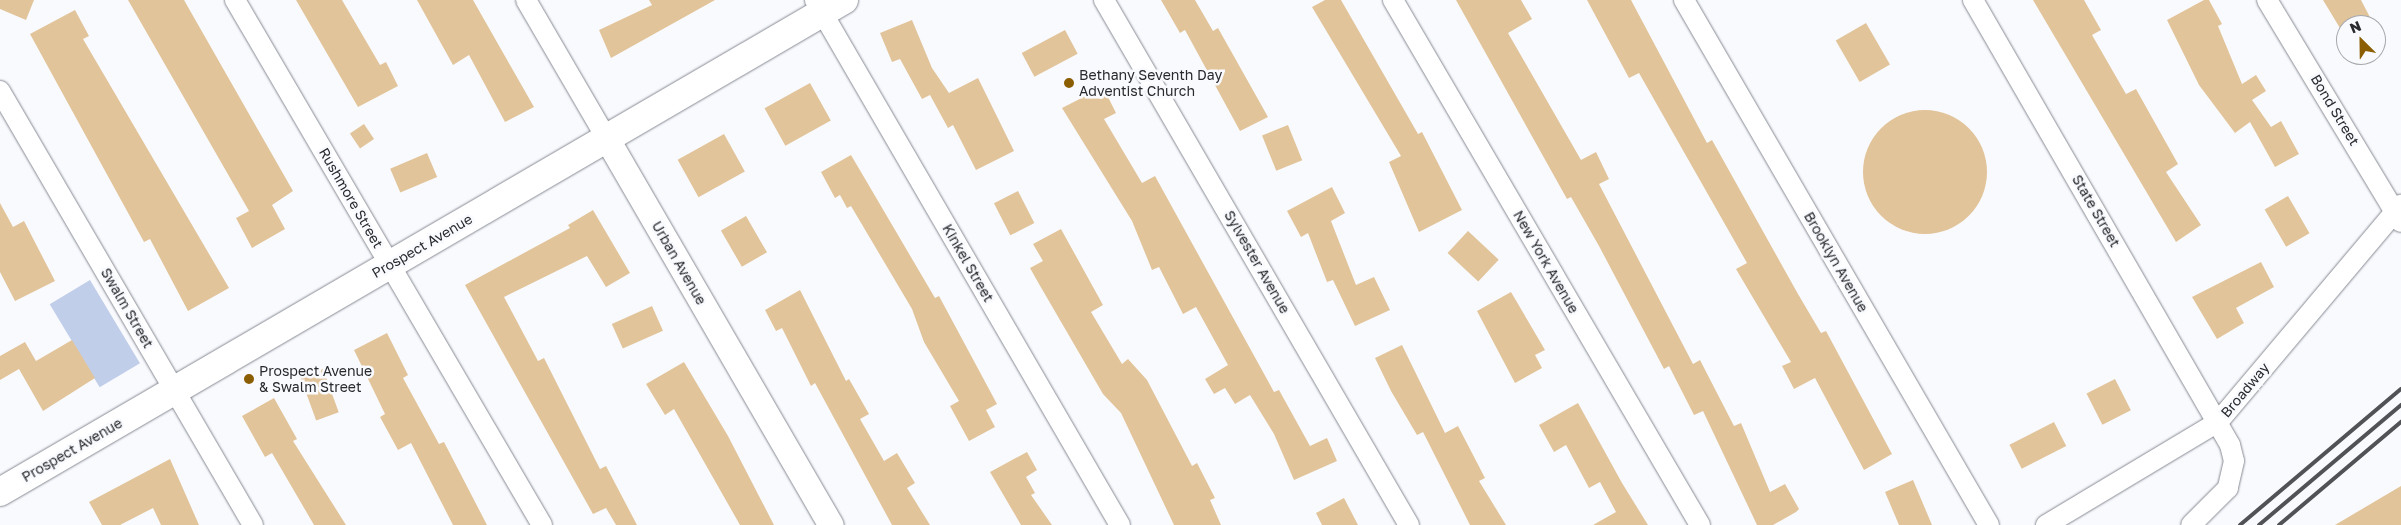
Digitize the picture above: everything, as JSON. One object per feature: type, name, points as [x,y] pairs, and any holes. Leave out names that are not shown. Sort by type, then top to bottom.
[{"type":"main road","name":"Prospect Avenue","points":[[0,492],[607,139],[827,4]]},
{"type":"street","name":"Rushmore Street","points":[[236,0],[542,525]]},
{"type":"street","name":"Urban Avenue","points":[[526,0],[831,525]]},
{"type":"street","name":"Sylvester Avenue","points":[[1104,0],[1409,525]]},
{"type":"street","name":"New York Avenue","points":[[1393,0],[1700,525]]},
{"type":"street","name":"Brooklyn Avenue","points":[[1684,0],[1989,525]]},
{"type":"street","name":"State Street","points":[[1973,0],[2218,422],[2234,461],[2228,488],[2191,525]]},
{"type":"street","name":"Bond Street","points":[[2267,0],[2399,212]]},
{"type":"street","name":"Kinkel Street","points":[[827,4],[1120,525]]},
{"type":"street","name":"Swalm Street","points":[[0,91],[253,525]]},
{"type":"street","name":"Broadway","points":[[2046,525],[2218,422],[2399,212]]},
{"type":"shaded area","points":[[90,280],[140,363],[100,387],[50,304]]},
{"type":"building","points":[[0,0],[34,0],[26,20],[0,9]]},
{"type":"building","points":[[128,0],[184,0],[293,191],[272,205],[285,229],[252,248],[236,218],[249,211]]},
{"type":"building","points":[[296,0],[342,0],[380,65],[386,62],[398,86],[358,107]]},
{"type":"building","points":[[417,0],[473,0],[534,107],[505,122],[469,55],[453,65]]},
{"type":"building","points":[[649,0],[715,0],[611,58],[599,30],[652,5]]},
{"type":"building","points":[[1161,0],[1195,0],[1213,31],[1218,28],[1268,117],[1240,131],[1185,30],[1180,33]]},
{"type":"building","points":[[1325,0],[1341,0],[1418,134],[1422,132],[1462,210],[1419,232],[1389,162],[1401,156],[1312,7]]},
{"type":"building","points":[[1456,0],[1521,0],[1532,19],[1508,33],[1581,160],[1596,152],[1609,179],[1599,184],[1693,364],[1700,360],[1734,426],[1741,423],[1770,492],[1785,484],[1799,509],[1796,512],[1773,525],[1757,525],[1703,411],[1694,415],[1669,366],[1664,369],[1599,246],[1571,197],[1567,199]]},
{"type":"building","points":[[1587,0],[1631,0],[1707,143],[1712,140],[1821,333],[1826,331],[1892,454],[1864,470],[1815,378],[1794,389],[1782,366],[1791,362],[1736,269],[1747,263],[1639,73],[1629,78]]},
{"type":"building","points":[[2033,0],[2084,0],[2101,30],[2092,35],[2126,94],[2136,89],[2178,164],[2166,172],[2201,225],[2176,242]]},
{"type":"building","points":[[2204,0],[2209,0],[2222,24],[2218,26],[2242,84],[2256,75],[2266,91],[2252,100],[2271,127],[2281,121],[2299,154],[2275,167],[2250,122],[2235,133],[2199,85],[2167,20]]},
{"type":"building","points":[[2323,0],[2361,0],[2369,15],[2336,15],[2336,21]]},
{"type":"building","points":[[75,10],[89,36],[83,39],[229,288],[188,311],[150,239],[144,242],[30,34]]},
{"type":"building","points":[[912,20],[932,68],[949,93],[978,78],[1014,151],[976,170],[953,125],[948,128],[930,95],[922,99],[900,59],[892,62],[880,33]]},
{"type":"building","points":[[1866,23],[1890,65],[1860,82],[1836,40]]},
{"type":"building","points":[[1065,30],[1078,54],[1034,77],[1022,53]]},
{"type":"building","points":[[810,83],[831,121],[785,146],[765,108]]},
{"type":"building","points":[[1103,87],[1116,113],[1104,119],[1142,183],[1155,176],[1274,392],[1279,390],[1310,446],[1327,438],[1337,461],[1294,480],[1274,434],[1250,395],[1235,404],[1225,388],[1214,394],[1205,379],[1228,365],[1196,307],[1183,314],[1159,267],[1152,270],[1132,221],[1062,108]]},
{"type":"building","points":[[1925,110],[1949,115],[1969,128],[1982,148],[1987,172],[1982,196],[1969,216],[1949,229],[1925,234],[1901,229],[1881,216],[1868,196],[1863,172],[1868,148],[1881,128],[1901,115]]},
{"type":"building","points":[[364,124],[374,139],[360,148],[350,134]]},
{"type":"building","points":[[1288,125],[1302,160],[1276,171],[1262,135]]},
{"type":"building","points":[[724,134],[745,172],[698,197],[678,160]]},
{"type":"building","points":[[427,153],[437,177],[400,193],[390,169]]},
{"type":"building","points":[[851,155],[935,298],[939,296],[997,404],[986,410],[995,427],[969,441],[950,406],[959,401],[924,342],[912,309],[851,206],[847,208],[840,195],[835,198],[821,172]]},
{"type":"building","points":[[1332,187],[1345,213],[1331,221],[1356,285],[1374,277],[1390,310],[1355,326],[1333,280],[1327,282],[1308,233],[1301,237],[1287,211]]},
{"type":"building","points":[[1018,191],[1034,223],[1010,235],[994,203]]},
{"type":"building","points":[[2288,196],[2310,233],[2286,247],[2265,210]]},
{"type":"building","points":[[0,203],[13,227],[24,221],[55,281],[15,301],[0,272]]},
{"type":"building","points":[[593,210],[630,273],[606,287],[587,256],[504,297],[538,361],[544,358],[600,469],[606,466],[637,525],[616,525],[606,508],[593,514],[465,285],[570,228],[568,225]]},
{"type":"building","points":[[746,216],[767,252],[742,267],[721,230]]},
{"type":"building","points":[[1061,229],[1103,305],[1091,312],[1122,364],[1128,359],[1147,380],[1192,466],[1197,463],[1215,498],[1210,500],[1221,525],[1174,525],[1121,413],[1103,394],[1030,268],[1043,261],[1033,244]]},
{"type":"building","points":[[1468,231],[1499,260],[1478,282],[1448,253]]},
{"type":"building","points":[[2261,262],[2274,287],[2236,308],[2244,323],[2217,339],[2192,297]]},
{"type":"building","points":[[800,290],[846,381],[849,379],[869,414],[860,419],[884,461],[897,453],[915,483],[907,488],[930,525],[892,525],[815,383],[811,386],[782,328],[776,331],[765,310]]},
{"type":"building","points":[[1511,292],[1545,350],[1535,355],[1542,368],[1515,383],[1477,311]]},
{"type":"building","points":[[652,306],[663,331],[623,349],[612,324]]},
{"type":"building","points":[[387,333],[408,375],[403,378],[439,444],[444,442],[487,525],[453,525],[411,443],[398,450],[380,417],[385,414],[354,350]]},
{"type":"building","points":[[72,340],[95,378],[43,411],[19,369],[0,380],[0,356],[25,342],[36,361]]},
{"type":"building","points":[[1402,345],[1445,433],[1458,426],[1485,478],[1479,481],[1506,525],[1470,525],[1423,432],[1417,435],[1391,391],[1375,358]]},
{"type":"building","points":[[684,362],[728,436],[774,525],[740,525],[674,409],[665,415],[646,384]]},
{"type":"building","points":[[323,369],[339,412],[316,420],[300,377]]},
{"type":"building","points":[[2115,379],[2131,410],[2102,425],[2086,394]]},
{"type":"building","points":[[274,398],[297,439],[293,441],[346,525],[314,525],[272,453],[265,457],[242,416]]},
{"type":"building","points":[[1578,403],[1622,483],[1648,525],[1593,525],[1616,512],[1600,482],[1589,488],[1566,445],[1554,452],[1539,425]]},
{"type":"building","points":[[2054,422],[2066,446],[2022,469],[2009,445]]},
{"type":"building","points":[[1027,452],[1037,470],[1026,477],[1035,493],[1031,495],[1052,525],[1021,525],[990,472]]},
{"type":"building","points":[[170,459],[199,525],[161,525],[153,508],[120,525],[102,525],[89,502]]},
{"type":"building","points":[[1913,480],[1932,525],[1899,525],[1885,492]]},
{"type":"building","points":[[2401,486],[2401,525],[2335,525]]},
{"type":"building","points":[[1344,498],[1358,525],[1322,525],[1316,513]]},
{"type":"railway","points":[[2240,525],[2401,389]]},
{"type":"railway","points":[[2259,525],[2401,405]]},
{"type":"railway","points":[[2279,525],[2401,422]]},
{"type":"place","name":"Bethany Seventh Day Adventist Church","points":[[1069,83]]},
{"type":"place","name":"Prospect Avenue & Swalm Street","points":[[249,379]]}]
